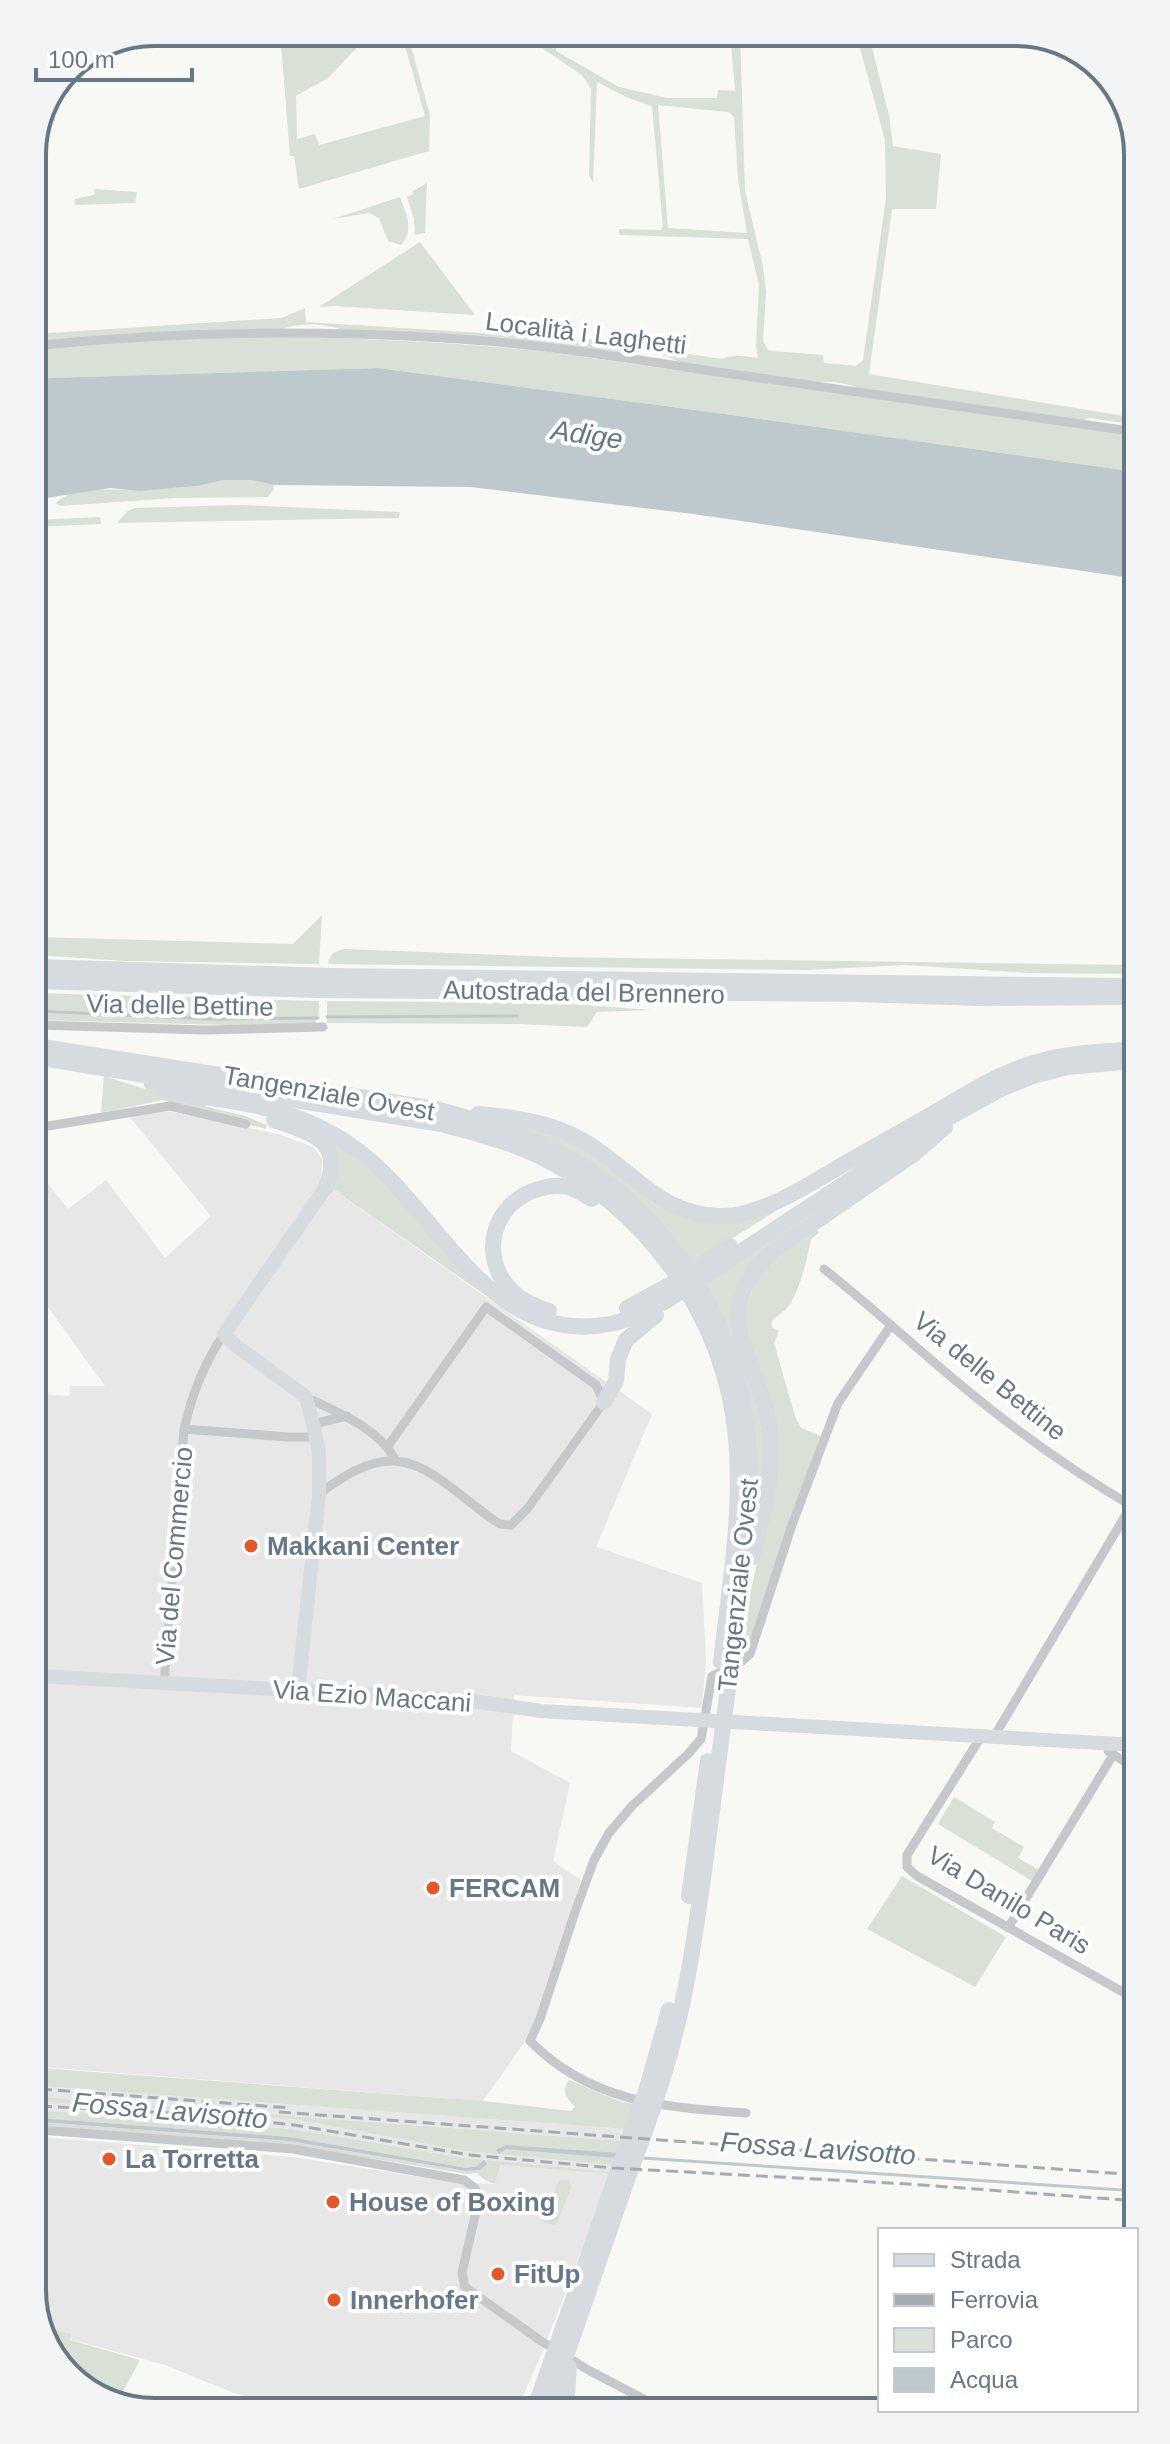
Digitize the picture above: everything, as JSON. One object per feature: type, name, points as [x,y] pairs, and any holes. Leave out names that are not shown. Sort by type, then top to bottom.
[{"type":"highway","name":"Autostrada del Brennero","points":[[46,968],[325,982],[982,998],[1124,997]]},
{"type":"highway","name":"Autostrada del Brennero","points":[[46,981],[1124,986]]},
{"type":"highway","name":"Tangenziale Ovest","points":[[46,1048],[436,1109],[492,1125],[538,1143],[580,1165],[631,1205],[681,1270],[724,1336],[746,1411],[750,1446],[750,1501],[740,1597],[730,1630]]},
{"type":"highway","points":[[436,1109],[550,1125],[568,1132],[603,1154],[662,1201],[682,1210],[724,1216],[765,1206],[981,1085],[1034,1062],[1124,1050]]},
{"type":"highway","name":"Tangenziale Ovest","points":[[46,1059],[441,1124],[494,1139],[539,1156],[591,1188],[630,1220],[681,1270]]},
{"type":"highway","points":[[194,1096],[223,1099],[303,1118],[346,1142],[378,1166],[495,1294],[520,1312],[557,1324],[581,1327],[632,1318],[666,1301],[879,1160],[1003,1088],[1068,1067],[1124,1062]]},
{"type":"highway","points":[[111,1069],[170,1091],[263,1116],[317,1136],[327,1147],[332,1160],[326,1187]]},
{"type":"highway","points":[[740,1597],[770,1481],[771,1441],[763,1400],[739,1330],[741,1297],[746,1284],[753,1271],[773,1251],[914,1154],[970,1105]]},
{"type":"highway","points":[[660,1251],[596,1201],[564,1186],[530,1191],[513,1201],[498,1223],[493,1241],[498,1271],[505,1283],[520,1298],[534,1306],[579,1317],[631,1307],[873,1155],[915,1124]]},
{"type":"highway","name":"Tangenziale Ovest","points":[[551,2398],[665,2030],[676,1979],[730,1630],[737,1499],[736,1438],[729,1391],[696,1293]]},
{"type":"highway","points":[[604,1402],[616,1381],[618,1359],[626,1340],[659,1312],[666,1301]]},
{"type":"highway","name":"Tangenziale Ovest","points":[[539,2398],[575,2313]]},
{"type":"highway","points":[[566,2398],[575,2313]]},
{"type":"highway","points":[[532,2398],[575,2313]]},
{"type":"street","name":"Località i Laghetti","points":[[46,345],[222,333],[316,332],[446,338],[601,355],[1124,430]]},
{"type":"street","name":"Via delle Bettine","points":[[46,1025],[205,1030],[323,1027]]},
{"type":"street","points":[[46,1126],[170,1106],[246,1124]]},
{"type":"street","name":"Via del Commercio","points":[[164,1684],[184,1429],[191,1399],[202,1371],[224,1334],[326,1187]]},
{"type":"street","name":"Via delle Bettine","points":[[824,1269],[992,1411],[1124,1501]]},
{"type":"street","points":[[319,1494],[339,1478],[381,1460],[395,1459],[414,1464],[492,1519],[511,1525],[528,1508],[604,1402],[596,1385],[486,1307],[388,1446]]},
{"type":"street","points":[[746,2113],[661,2106],[606,2092],[549,2060],[530,2041],[575,1912],[609,1833],[632,1806],[698,1744],[712,1676],[740,1663],[750,1654],[792,1525],[838,1403],[891,1325]]},
{"type":"street","points":[[224,1334],[306,1397],[347,1416],[388,1446],[395,1459]]},
{"type":"street","points":[[298,1691],[319,1494],[319,1452],[306,1397]]},
{"type":"street","name":"Via del Commercio","points":[[184,1429],[288,1437],[347,1416]]},
{"type":"street","points":[[989,1735],[998,1730],[1124,1522]]},
{"type":"street","name":"Via Ezio Maccani","points":[[46,1677],[473,1701],[541,1711],[706,1715],[1124,1744]]},
{"type":"street","name":"Via Danilo Paris","points":[[989,1735],[907,1855],[907,1867],[917,1876],[1124,1993]]},
{"type":"street","points":[[1093,1742],[1124,1762]]},
{"type":"street","points":[[1008,1928],[1113,1755]]},
{"type":"street","points":[[46,2130],[293,2149],[464,2180],[475,2188],[479,2198],[462,2273],[462,2280],[471,2292],[541,2341],[642,2398]]},
{"type":"shaded area","points":[[168,1111],[278,1134],[313,1147],[322,1159],[321,1181],[652,1414],[596,1547],[702,1583],[706,1659],[702,1708],[514,1695],[511,1751],[570,1783],[553,1861],[581,1880],[536,2020],[528,2037],[483,2101],[46,2067],[46,1394],[69,1396],[70,1386],[105,1386],[46,1304],[46,1182],[68,1209],[106,1180],[165,1258],[211,1216],[130,1117]]},
{"type":"shaded area","points":[[46,2086],[627,2129],[622,2141],[294,2116],[293,2119],[464,2151],[614,2165],[612,2172],[465,2158],[292,2129],[46,2110]]},
{"type":"shaded area","points":[[46,2137],[293,2157],[458,2183],[495,2184],[499,2165],[611,2174],[522,2398],[251,2398],[165,2365],[69,2339],[70,2334],[53,2329],[48,2311]]},
{"type":"green space","points":[[281,46],[358,46],[328,78],[296,96],[297,139],[315,134],[319,145],[425,116],[405,46],[411,46],[430,115],[429,151],[299,189],[294,156],[290,156]]},
{"type":"green space","points":[[539,46],[556,46],[556,51],[619,87],[667,98],[717,98],[718,90],[735,91],[731,46],[740,46],[745,191],[766,292],[763,341],[768,350],[823,355],[824,363],[856,366],[863,360],[886,198],[885,140],[859,46],[872,46],[889,115],[893,146],[941,154],[936,209],[892,209],[869,374],[1124,416],[1124,423],[1090,418],[1080,421],[864,390],[839,383],[812,383],[679,362],[651,353],[622,354],[346,331],[322,325],[279,330],[46,341],[46,333],[281,318],[305,308],[306,322],[596,340],[722,359],[735,356],[758,358],[759,285],[748,239],[619,235],[619,229],[661,230],[663,227],[652,106],[597,82],[593,183],[589,175],[591,89],[582,75]],"holes":[[[658,105],[728,112],[734,117],[738,179],[747,233],[668,228]]]},
{"type":"green space","points":[[427,183],[425,233],[415,235],[407,197]]},
{"type":"green space","points":[[95,189],[137,192],[135,203],[75,205],[75,199],[94,195]]},
{"type":"green space","points":[[400,197],[408,227],[401,245],[388,241],[379,218],[369,213],[333,219]]},
{"type":"green space","points":[[420,242],[475,315],[319,307]]},
{"type":"green space","points":[[308,337],[543,351],[1124,434],[1124,470],[378,368],[46,378],[46,349],[131,340]]},
{"type":"green space","points":[[223,480],[252,480],[273,485],[274,489],[268,497],[175,498],[60,506],[56,503],[85,490],[161,489]]},
{"type":"green space","points":[[240,505],[400,512],[399,518],[117,523],[135,508]]},
{"type":"green space","points":[[100,517],[101,524],[46,526],[46,519]]},
{"type":"green space","points":[[322,915],[319,964],[126,961],[46,956],[46,937],[293,944]]},
{"type":"green space","points":[[343,949],[557,957],[1124,965],[1124,974],[1029,973],[905,965],[808,970],[329,964],[333,953]]},
{"type":"green space","points":[[46,993],[319,1001],[315,1024],[46,1020]]},
{"type":"green space","points":[[327,1001],[557,1003],[651,1010],[597,1012],[587,1027],[327,1023]]},
{"type":"green space","points":[[104,1076],[267,1125],[265,1129],[163,1100],[101,1113]]},
{"type":"green space","points":[[480,1116],[559,1135],[603,1160],[653,1203],[677,1215],[787,1204],[691,1264]]},
{"type":"green space","points":[[297,1122],[359,1156],[489,1295],[508,1311],[330,1187],[337,1169]]},
{"type":"green space","points":[[866,1180],[740,1284],[766,1457],[756,1513],[704,1284]]},
{"type":"green space","points":[[816,1228],[819,1233],[811,1239],[795,1295],[771,1323],[779,1331],[774,1343],[795,1416],[801,1428],[821,1436],[748,1650],[740,1657],[742,1631],[775,1481],[743,1315],[760,1271]]},
{"type":"green space","points":[[954,1797],[995,1822],[992,1828],[1024,1847],[1018,1858],[1039,1870],[1032,1881],[938,1824]]},
{"type":"green space","points":[[902,1876],[1006,1937],[975,1987],[867,1929]]},
{"type":"green space","points":[[46,2068],[483,2101],[571,2111],[575,2107],[565,2091],[569,2080],[621,2102],[636,2103],[627,2129],[46,2086]]},
{"type":"green space","points":[[46,2097],[622,2141],[614,2165],[464,2151],[293,2119],[46,2101]]},
{"type":"green space","points":[[46,2110],[292,2129],[465,2158],[612,2172],[500,2165],[495,2184],[477,2173],[467,2174],[307,2148],[46,2127],[46,2122],[289,2141],[466,2171],[480,2170],[477,2166],[467,2168],[290,2137],[46,2118]]},
{"type":"green space","points":[[559,2180],[569,2180],[571,2187],[554,2225],[543,2222]]},
{"type":"green space","points":[[53,2329],[71,2334],[70,2340],[140,2360],[122,2393],[119,2392],[88,2376],[68,2356]]},
{"type":"water","name":"Adige","points":[[378,368],[1124,470],[1124,577],[693,514],[470,487],[273,485],[252,480],[223,480],[196,486],[139,491],[110,488],[46,498],[46,378]]},
{"type":"water","points":[[46,2118],[290,2137],[467,2168],[477,2166],[484,2160],[487,2164],[480,2170],[466,2171],[289,2141],[46,2122]]},
{"type":"water","points":[[506,2145],[618,2153],[616,2158],[506,2149],[499,2154],[496,2150]]},
{"type":"waterway","points":[[46,1011],[210,1019],[318,1018]]},
{"type":"waterway","points":[[327,1017],[517,1016]]},
{"type":"waterway","name":"Fossa Lavisotto","points":[[642,2158],[1124,2190]]},
{"type":"railway","points":[[46,2089],[291,2108]]},
{"type":"railway","points":[[46,2106],[206,2115],[294,2125],[470,2155],[613,2168],[908,2184],[1124,2200]]},
{"type":"railway","points":[[279,2112],[1124,2174]]},
{"type":"place","name":"Makkani Center","points":[[251,1546]]},
{"type":"place","name":"FERCAM","points":[[433,1888]]},
{"type":"place","name":"La Torretta","points":[[109,2159]]},
{"type":"place","name":"House of Boxing","points":[[333,2202]]},
{"type":"place","name":"FitUp","points":[[498,2274]]},
{"type":"place","name":"Innerhofer","points":[[334,2300]]}]
